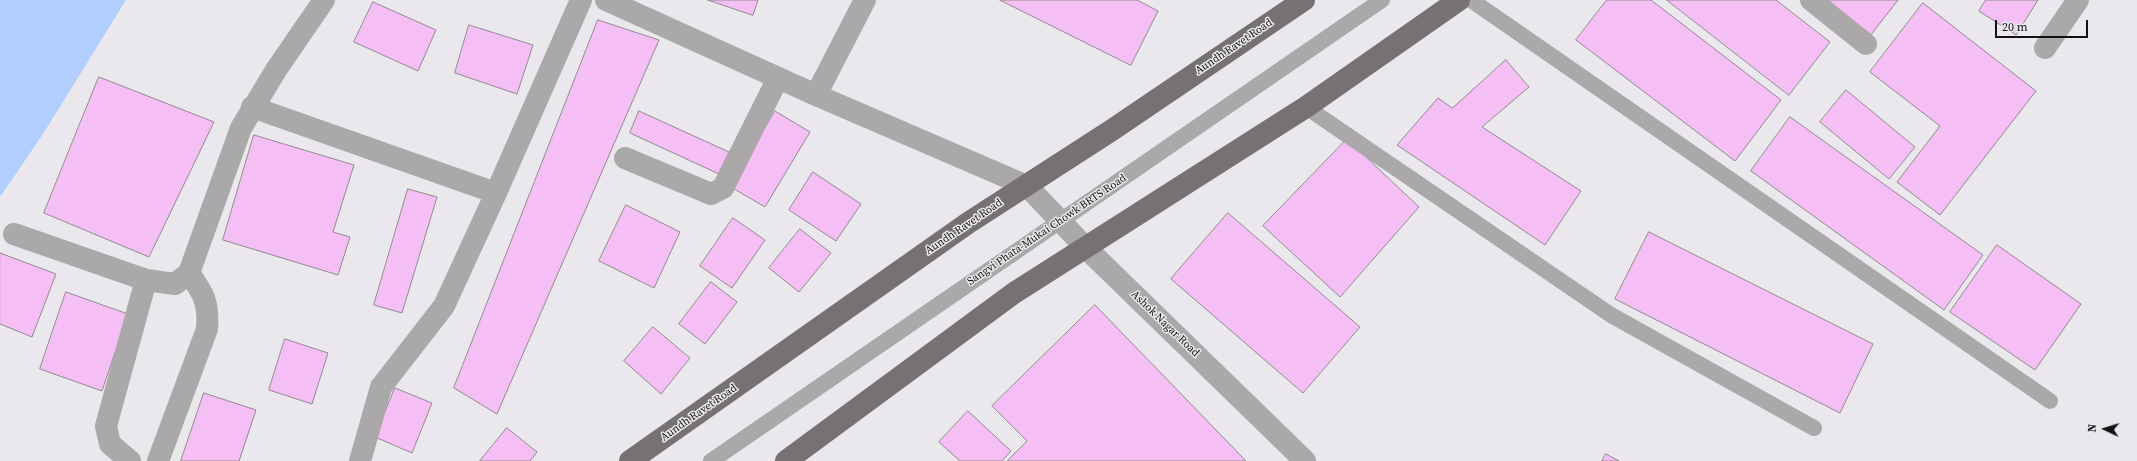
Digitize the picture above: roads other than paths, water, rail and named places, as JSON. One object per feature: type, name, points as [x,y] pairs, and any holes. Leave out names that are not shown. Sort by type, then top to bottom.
[{"type":"main road","name":"Aundh Ravet Road","points":[[630,461],[968,224],[1304,0]]},
{"type":"main road","points":[[786,461],[1014,293],[1306,107],[1459,0]]},
{"type":"street","points":[[14,234],[146,280],[175,284],[189,273],[233,149],[252,107],[324,0]]},
{"type":"street","points":[[360,461],[382,387],[444,306],[496,193],[581,0]]},
{"type":"street","points":[[606,0],[643,8],[778,78],[1026,186]]},
{"type":"street","points":[[816,95],[865,0]]},
{"type":"street","points":[[1811,0],[1866,44]]},
{"type":"street","points":[[2045,48],[2078,0]]},
{"type":"street","points":[[625,158],[711,194],[722,188],[778,78]]},
{"type":"street","points":[[252,107],[496,193]]},
{"type":"street","name":"Ashok Nagar Road","points":[[1026,186],[1085,247],[1304,461]]},
{"type":"street","points":[[158,461],[207,329],[208,310],[201,291],[189,273]]},
{"type":"street","points":[[130,461],[110,444],[106,426],[146,280]]},
{"type":"lane","name":"Sangvi Phata-Mukai Chowk BRTS Road","points":[[711,461],[1382,0]]},
{"type":"lane","points":[[1471,0],[2050,401]]},
{"type":"lane","points":[[1306,107],[1611,315],[1814,428]]},
{"type":"water","points":[[0,0],[126,0],[43,134],[0,197]]}]
